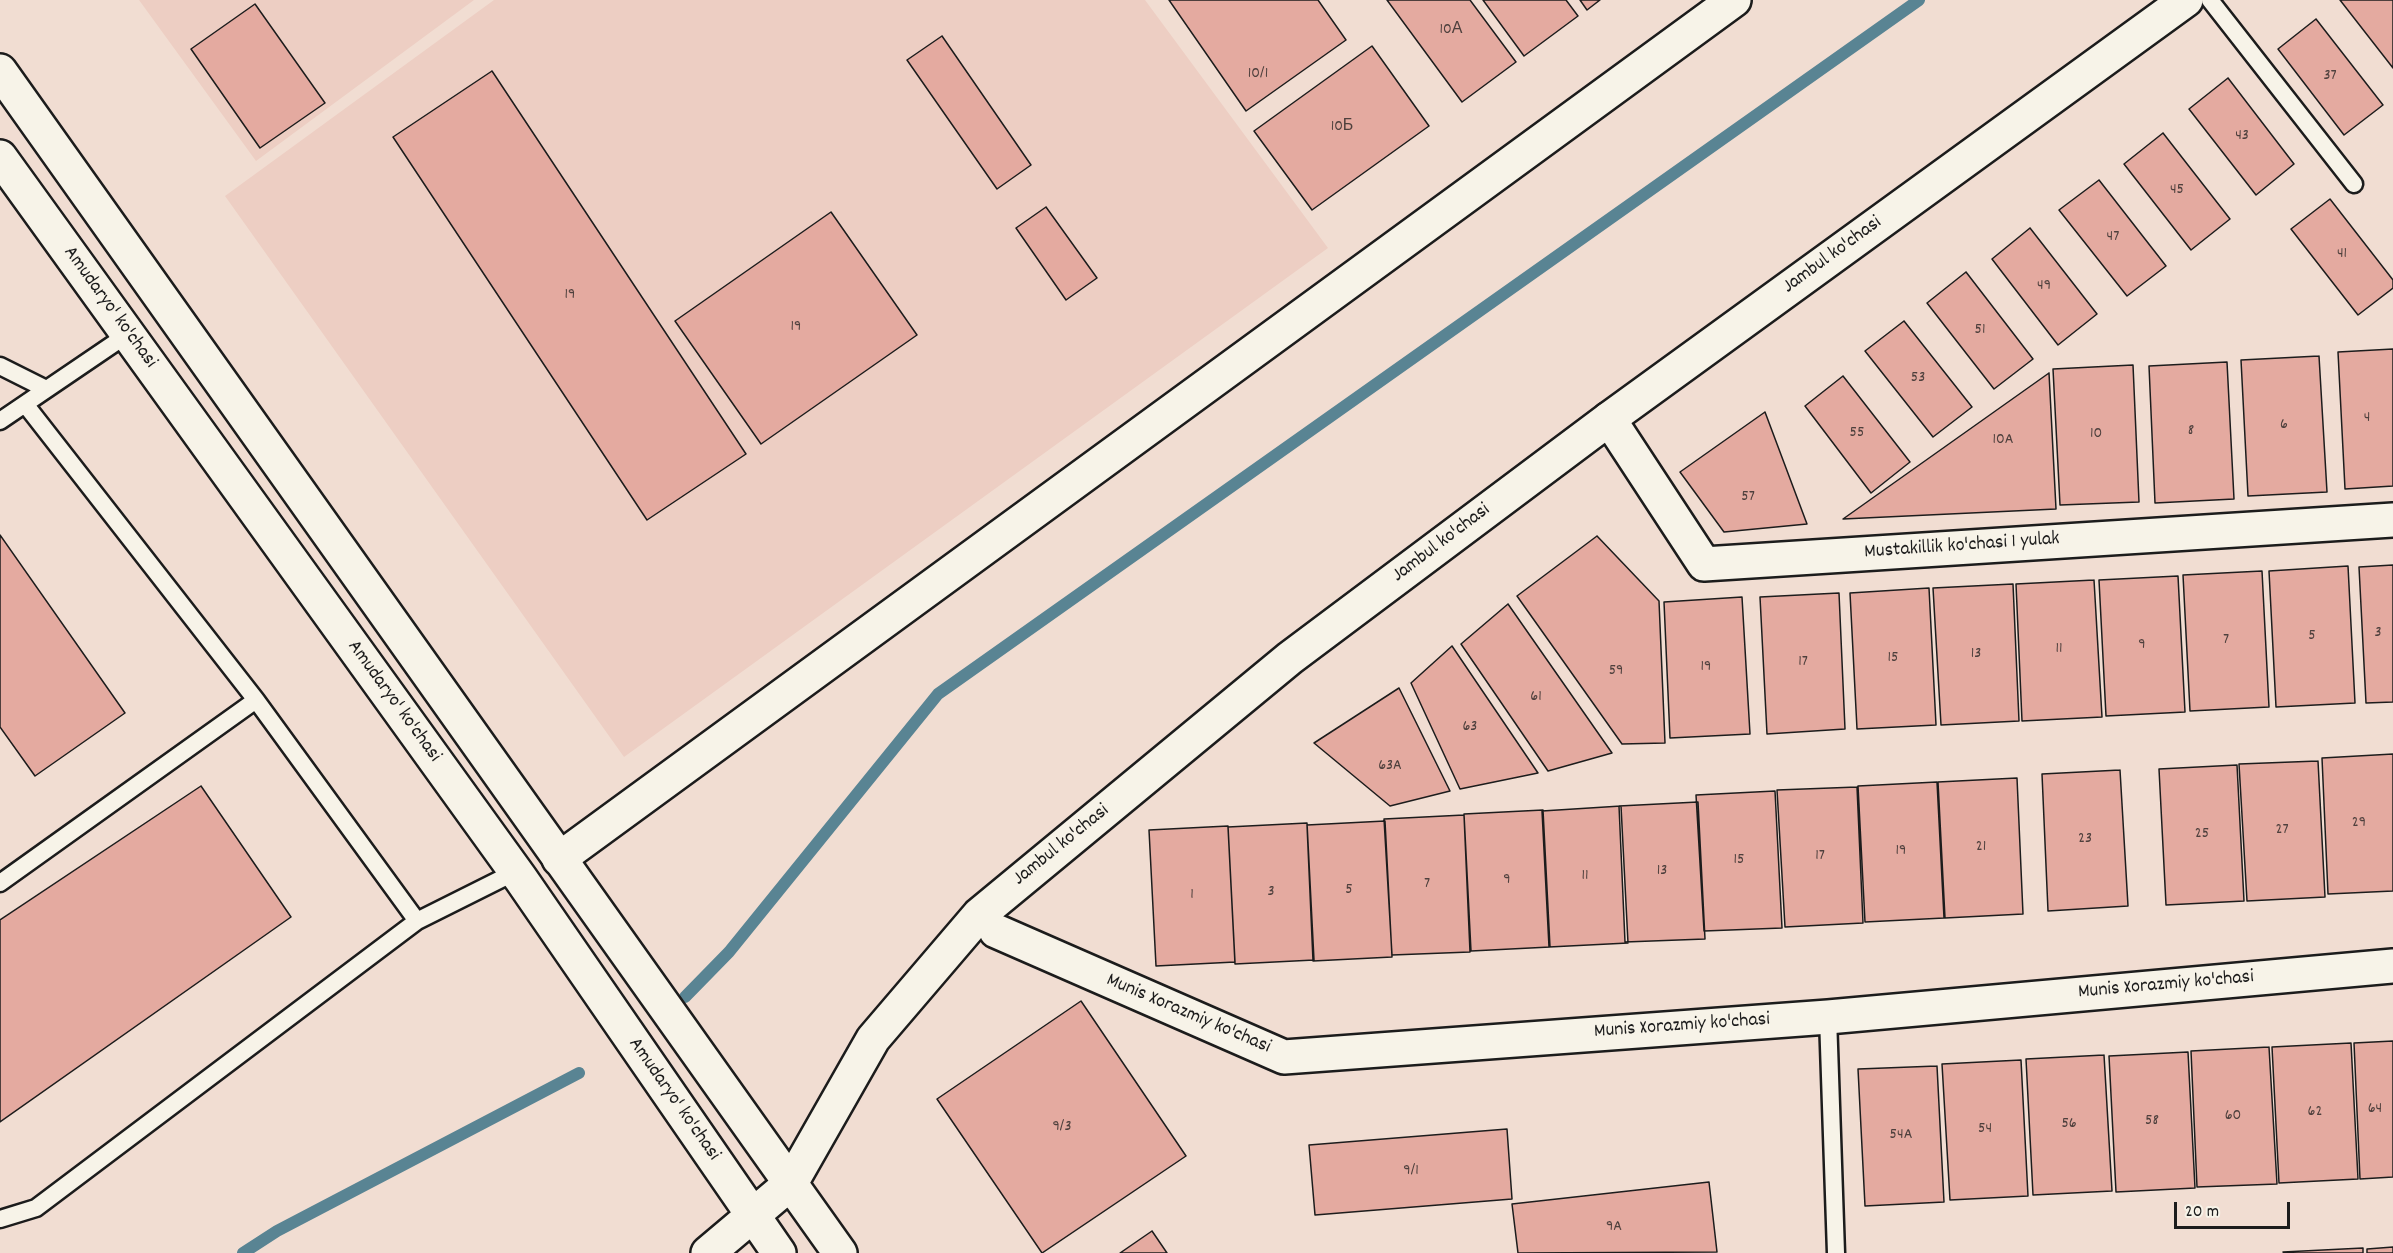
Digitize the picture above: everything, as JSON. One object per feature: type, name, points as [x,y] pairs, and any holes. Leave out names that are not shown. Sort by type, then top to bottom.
[{"type":"street","points":[[559,858],[1734,0]]},
{"type":"street","name":"Jambul ko'chasi","points":[[791,1183],[873,1039],[979,915],[1290,658],[1609,419],[2186,0]]},
{"type":"street","points":[[0,71],[840,1253]]},
{"type":"street","name":"Amudaryo' ko'chasi","points":[[0,157],[515,872],[779,1253]]},
{"type":"street","name":"Mustakillik ko'chasi 1 yulak","points":[[1609,419],[1704,564],[2393,520]]},
{"type":"street","name":"Munis Xorazmiy ko'chasi","points":[[996,931],[1284,1057],[1828,1017],[2393,966]]},
{"type":"street","points":[[708,1253],[791,1183]]},
{"type":"lane","points":[[2210,0],[2355,184]]},
{"type":"lane","points":[[0,421],[128,334]]},
{"type":"lane","points":[[0,366],[46,389]]},
{"type":"lane","points":[[25,404],[256,700],[417,921]]},
{"type":"lane","points":[[0,883],[256,700]]},
{"type":"lane","points":[[0,1218],[36,1208],[417,921],[515,872]]},
{"type":"lane","points":[[1828,1017],[1836,1253]]},
{"type":"shaded area","points":[[139,0],[474,0],[256,161]]},
{"type":"shaded area","points":[[494,0],[1145,0],[1328,248],[624,757],[225,196]]},
{"type":"building","points":[[1169,0],[1318,0],[1346,40],[1246,111]]},
{"type":"building","points":[[1387,0],[1470,0],[1516,62],[1462,102]]},
{"type":"building","points":[[1483,0],[1566,0],[1578,16],[1524,56]]},
{"type":"building","points":[[1580,0],[1600,0],[1587,10]]},
{"type":"building","points":[[2340,0],[2393,0],[2393,68]]},
{"type":"building","points":[[255,4],[325,103],[260,148],[191,49]]},
{"type":"building","points":[[2316,19],[2383,105],[2344,135],[2278,49]]},
{"type":"building","points":[[942,36],[1031,165],[997,189],[907,60]]},
{"type":"building","points":[[1372,46],[1429,126],[1312,210],[1254,131]]},
{"type":"building","points":[[492,71],[746,454],[647,520],[393,137]]},
{"type":"building","points":[[2228,78],[2294,164],[2256,195],[2189,109]]},
{"type":"building","points":[[2163,133],[2230,219],[2191,250],[2124,164]]},
{"type":"building","points":[[2099,180],[2166,266],[2127,296],[2059,210]]},
{"type":"building","points":[[2330,199],[2393,280],[2393,288],[2358,315],[2291,229]]},
{"type":"building","points":[[1046,207],[1097,278],[1066,300],[1016,228]]},
{"type":"building","points":[[831,212],[917,335],[761,444],[675,321]]},
{"type":"building","points":[[2030,228],[2097,314],[2058,345],[1992,259]]},
{"type":"building","points":[[1966,272],[2033,359],[1994,389],[1927,303]]},
{"type":"building","points":[[1904,321],[1972,407],[1933,437],[1865,351]]},
{"type":"building","points":[[2393,349],[2393,486],[2345,489],[2338,352]]},
{"type":"building","points":[[2319,356],[2327,492],[2248,496],[2241,360]]},
{"type":"building","points":[[2227,362],[2234,499],[2155,503],[2149,366]]},
{"type":"building","points":[[2133,365],[2139,502],[2060,505],[2053,369]]},
{"type":"building","points":[[2049,373],[2056,509],[1843,519]]},
{"type":"building","points":[[1843,376],[1910,462],[1871,493],[1805,406]]},
{"type":"building","points":[[1765,412],[1807,524],[1724,532],[1680,472]]},
{"type":"building","points":[[0,535],[125,713],[35,776],[0,727]]},
{"type":"building","points":[[1597,536],[1659,601],[1665,743],[1622,744],[1517,596]]},
{"type":"building","points":[[2393,565],[2393,702],[2366,703],[2359,567]]},
{"type":"building","points":[[2348,566],[2355,703],[2276,707],[2269,571]]},
{"type":"building","points":[[2262,571],[2269,707],[2190,711],[2183,575]]},
{"type":"building","points":[[2178,576],[2185,712],[2106,716],[2099,580]]},
{"type":"building","points":[[2094,580],[2102,717],[2022,721],[2016,584]]},
{"type":"building","points":[[2013,584],[2019,721],[1941,725],[1933,588]]},
{"type":"building","points":[[1929,588],[1936,725],[1857,729],[1850,593]]},
{"type":"building","points":[[1839,593],[1845,729],[1767,734],[1760,597]]},
{"type":"building","points":[[1742,597],[1750,734],[1670,738],[1664,602]]},
{"type":"building","points":[[1508,604],[1612,753],[1548,771],[1461,644]]},
{"type":"building","points":[[1452,646],[1538,773],[1460,789],[1411,683]]},
{"type":"building","points":[[1399,688],[1450,791],[1390,806],[1314,743]]},
{"type":"building","points":[[2393,754],[2393,891],[2328,894],[2322,758]]},
{"type":"building","points":[[2318,761],[2325,897],[2247,901],[2239,764]]},
{"type":"building","points":[[2237,765],[2244,901],[2166,905],[2159,769]]},
{"type":"building","points":[[2120,770],[2128,906],[2048,911],[2042,774]]},
{"type":"building","points":[[2017,778],[2023,914],[1945,918],[1938,782]]},
{"type":"building","points":[[1937,782],[1944,918],[1865,922],[1858,786]]},
{"type":"building","points":[[201,786],[291,917],[0,1122],[0,920]]},
{"type":"building","points":[[1857,787],[1863,923],[1785,927],[1777,790]]},
{"type":"building","points":[[1775,791],[1782,928],[1704,931],[1696,795]]},
{"type":"building","points":[[1698,802],[1705,939],[1625,942],[1619,806]]},
{"type":"building","points":[[1621,806],[1628,943],[1549,947],[1542,811]]},
{"type":"building","points":[[1543,810],[1550,947],[1471,951],[1464,814]]},
{"type":"building","points":[[1464,815],[1470,952],[1392,955],[1384,819]]},
{"type":"building","points":[[1385,821],[1392,957],[1313,961],[1307,825]]},
{"type":"building","points":[[1307,823],[1314,960],[1235,964],[1228,827]]},
{"type":"building","points":[[1228,826],[1235,962],[1156,966],[1149,830]]},
{"type":"building","points":[[1081,1001],[1186,1156],[1042,1253],[937,1099]]},
{"type":"building","points":[[2393,1041],[2393,1177],[2360,1179],[2354,1043]]},
{"type":"building","points":[[2351,1043],[2358,1179],[2279,1183],[2272,1047]]},
{"type":"building","points":[[2269,1047],[2277,1184],[2197,1187],[2191,1051]]},
{"type":"building","points":[[2188,1052],[2195,1188],[2116,1192],[2109,1056]]},
{"type":"building","points":[[2104,1055],[2112,1191],[2033,1195],[2026,1059]]},
{"type":"building","points":[[2021,1060],[2028,1196],[1950,1200],[1942,1064]]},
{"type":"building","points":[[1937,1066],[1944,1202],[1865,1206],[1858,1069]]},
{"type":"building","points":[[1507,1129],[1512,1199],[1315,1215],[1309,1145]]},
{"type":"building","points":[[1709,1182],[1717,1252],[1518,1253],[1512,1204]]},
{"type":"building","points":[[1152,1231],[1167,1253],[1120,1253]]},
{"type":"building","points":[[2393,1247],[2393,1253],[2367,1253],[2367,1249]]},
{"type":"building","points":[[2363,1248],[2363,1253],[2283,1252]]},
{"type":"waterway","points":[[685,997],[729,952],[938,694],[1919,0]]},
{"type":"waterway","points":[[243,1253],[277,1231],[579,1073]]}]
